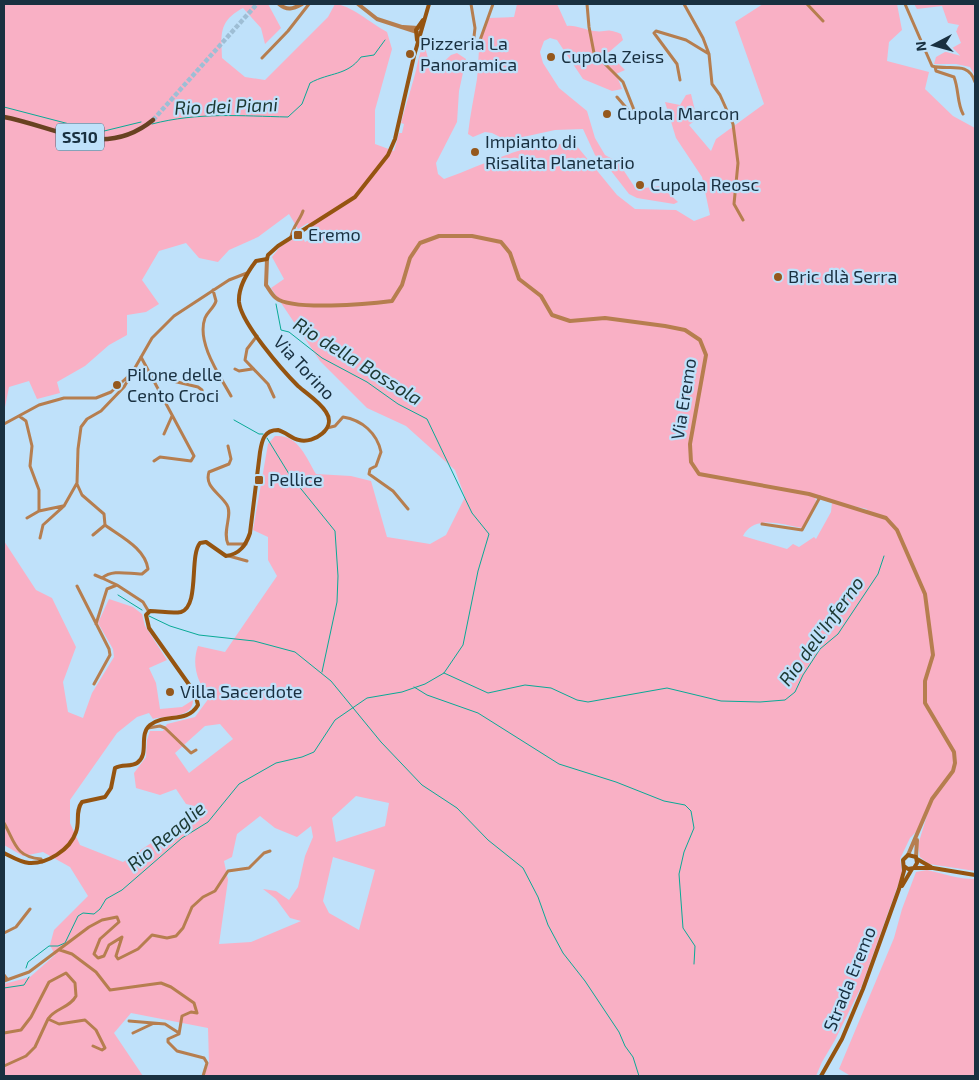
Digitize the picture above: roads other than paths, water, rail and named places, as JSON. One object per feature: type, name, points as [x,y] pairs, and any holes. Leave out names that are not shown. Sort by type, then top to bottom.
[{"type":"main road","points":[[247,273],[256,261],[266,257],[291,238],[354,197],[388,155],[395,140],[419,31],[430,4]]},
{"type":"main road","name":"SS10","points":[[4,117],[85,139],[101,141],[118,139],[131,134],[152,120]]},
{"type":"main road","name":"Via Torino","points":[[246,544],[250,533],[263,438],[267,433],[278,430],[299,440],[311,440],[327,428],[329,421],[326,410],[289,377],[257,336],[239,304],[240,291],[247,273]]},
{"type":"main road","points":[[4,853],[28,863],[42,862],[58,853],[74,836],[80,805],[86,801],[105,797],[111,788],[115,768],[137,763],[142,757],[143,738],[147,728],[152,723],[191,714],[198,705],[195,694],[149,628],[146,620],[149,612],[180,612],[189,605],[197,550],[200,543],[206,542],[223,555],[229,556],[238,552],[246,544]]},
{"type":"main road","points":[[908,855],[933,868]]},
{"type":"main road","name":"Strada Eremo","points":[[821,1076],[842,1039],[899,889],[904,866],[903,860],[908,855]]},
{"type":"main road","name":"Strada Eremo","points":[[899,889],[913,868],[916,858]]},
{"type":"main road","points":[[904,866],[933,868],[975,876]]},
{"type":"street","points":[[278,4],[285,9],[293,9],[302,4]]},
{"type":"street","points":[[262,58],[288,31],[297,16],[308,4]]},
{"type":"street","points":[[471,4],[475,28],[472,45],[474,48],[478,44],[493,4]]},
{"type":"street","points":[[587,4],[594,53],[623,82],[636,115],[635,118],[618,97]]},
{"type":"street","points":[[684,4],[709,54],[712,84],[720,95],[732,124],[738,163],[734,196],[737,210],[743,220]]},
{"type":"street","points":[[806,4],[823,21]]},
{"type":"street","points":[[906,4],[927,59],[935,67],[936,71],[954,77],[958,87],[959,106],[963,114]]},
{"type":"street","points":[[359,5],[377,19],[419,31]]},
{"type":"street","points":[[680,80],[677,64],[654,33],[656,31],[686,40],[709,54]]},
{"type":"street","points":[[935,67],[962,67],[970,71],[975,82]]},
{"type":"street","points":[[291,238],[292,231],[297,226],[303,210]]},
{"type":"street","name":"Via Eremo","points":[[266,257],[266,285],[276,298],[290,304],[371,304],[392,301],[402,285],[410,258],[420,243],[439,236],[472,236],[501,242],[510,253],[519,278],[541,296],[552,315],[570,321],[604,318],[665,326],[685,330],[700,340],[706,355],[690,444],[691,462],[699,474],[820,497],[886,518],[897,530],[925,594],[933,655],[925,681],[925,703],[954,752],[955,763],[953,771],[932,799],[908,855]]},
{"type":"street","points":[[102,578],[107,574],[118,572],[142,574],[148,569],[145,557],[105,525],[104,514],[82,495],[77,483],[81,427],[87,419],[101,411],[131,379],[133,371],[152,338],[168,322],[213,290],[236,276],[247,273]]},
{"type":"street","points":[[213,290],[216,301],[206,317],[203,331],[208,349],[231,396]]},
{"type":"street","points":[[257,336],[250,343],[245,360],[268,384],[274,397]]},
{"type":"street","points":[[141,356],[194,456],[191,461],[160,456],[154,461]]},
{"type":"street","points":[[235,369],[239,371],[252,369]]},
{"type":"street","points":[[4,424],[39,405],[64,398],[96,398],[111,392],[133,371]]},
{"type":"street","points":[[152,376],[198,388],[202,390],[203,396]]},
{"type":"street","points":[[164,434],[172,415]]},
{"type":"street","points":[[18,416],[26,421],[31,436],[30,466],[39,490],[39,511]]},
{"type":"street","points":[[327,428],[335,426],[343,417],[360,422],[367,428],[374,436],[381,452],[376,466],[370,469],[369,474],[393,491],[408,509]]},
{"type":"street","points":[[228,446],[231,459],[229,464],[209,472],[207,478],[208,483],[227,505],[229,511],[225,528],[228,544],[246,544]]},
{"type":"street","points":[[40,538],[43,525],[64,506],[77,483]]},
{"type":"street","points":[[762,524],[802,530],[820,497]]},
{"type":"street","points":[[27,518],[39,511],[64,506]]},
{"type":"street","points":[[93,535],[105,525]]},
{"type":"street","points":[[229,556],[247,561]]},
{"type":"street","points":[[95,575],[117,585],[143,602],[149,612]]},
{"type":"street","points":[[96,624],[107,589],[117,585]]},
{"type":"street","points":[[77,586],[110,654],[94,684]]},
{"type":"street","points":[[147,728],[160,726],[165,728],[191,753],[196,750]]},
{"type":"street","points":[[4,823],[14,846],[28,858],[40,859],[42,862]]},
{"type":"street","name":"Via Eremo","points":[[916,858],[919,833]]},
{"type":"street","points":[[4,975],[5,980],[29,972],[89,927],[102,920],[117,917],[119,922],[100,939],[94,954],[98,958],[104,956],[109,945],[122,937],[116,956],[118,959],[138,949],[152,935],[167,938],[176,936],[184,928],[192,908],[203,897],[215,891],[228,870],[249,868],[264,853],[270,851]]},
{"type":"street","points":[[4,933],[16,927],[30,909]]},
{"type":"street","points":[[59,950],[72,954],[96,972],[110,990],[161,983],[171,987],[194,1003],[198,1012],[182,1016],[179,1034]]},
{"type":"street","points":[[4,1033],[21,1030],[31,1017],[49,982],[66,973],[69,974],[76,987],[74,1000],[52,1013],[35,1047],[26,1056],[4,1066]]},
{"type":"street","points":[[48,1019],[59,1024],[85,1020],[96,1030],[105,1048],[102,1050],[93,1046]]},
{"type":"street","points":[[130,1022],[168,1025],[179,1034]]},
{"type":"street","points":[[132,1033],[153,1024]]},
{"type":"street","points":[[179,1034],[168,1039],[168,1042],[177,1051],[204,1058],[207,1063],[203,1076]]},
{"type":"waterway","name":"Rio dei Piani","points":[[152,124],[203,116],[288,117],[302,104],[310,83],[350,68],[361,57],[374,55],[385,40]]},
{"type":"waterway","name":"Rio dei Piani","points":[[4,107],[100,132],[141,122]]},
{"type":"waterway","name":"Rio della Bossola","points":[[26,968],[28,962],[49,946],[58,946],[65,943],[78,916],[83,913],[94,914],[100,909],[106,899],[122,890],[182,838],[208,822],[239,784],[276,763],[314,752],[335,720],[367,698],[402,692],[425,684],[444,673],[463,645],[478,571],[489,534],[472,513],[427,419],[398,404],[367,382],[322,358],[289,332],[281,330],[276,304]]},
{"type":"waterway","points":[[234,420],[259,434],[263,434]]},
{"type":"waterway","points":[[267,438],[289,474],[335,531],[338,576],[337,602],[322,672]]},
{"type":"waterway","name":"Rio dell'Inferno","points":[[444,673],[488,693],[525,685],[551,688],[577,700],[588,702],[667,688],[721,701],[760,702],[785,700],[795,692],[803,675],[820,649],[838,634],[878,574],[884,556]]},
{"type":"waterway","points":[[118,595],[142,610]]},
{"type":"waterway","points":[[149,616],[170,626],[199,635],[254,641],[295,652],[331,681],[381,742],[422,785],[457,808],[488,840],[523,868],[538,897],[548,925],[563,953],[585,981],[619,1032],[625,1046],[633,1057],[639,1076]]},
{"type":"waterway","points":[[414,687],[427,695],[478,713],[559,764],[616,782],[664,801],[685,805],[691,811],[694,828],[684,852],[679,874],[683,928],[695,946],[694,964]]},
{"type":"waterway","name":"Rio Reaglie","points":[[4,988],[24,985],[29,977]]},
{"type":"tunnel","points":[[153,120],[257,4]]},
{"type":"place","name":"Pizzeria La Panoramica","points":[[410,54]]},
{"type":"place","name":"Cupola Zeiss","points":[[551,57]]},
{"type":"place","name":"Cupola Marcon","points":[[607,114]]},
{"type":"place","name":"Impianto di Risalita Planetario","points":[[475,152]]},
{"type":"place","name":"Cupola Reosc","points":[[640,185]]},
{"type":"place","name":"Eremo","points":[[298,235]]},
{"type":"place","name":"Bric dlà Serra","points":[[778,277]]},
{"type":"place","name":"Pilone delle Cento Croci","points":[[117,385]]},
{"type":"place","name":"Pellice","points":[[259,480]]},
{"type":"place","name":"Villa Sacerdote","points":[[170,692]]}]
